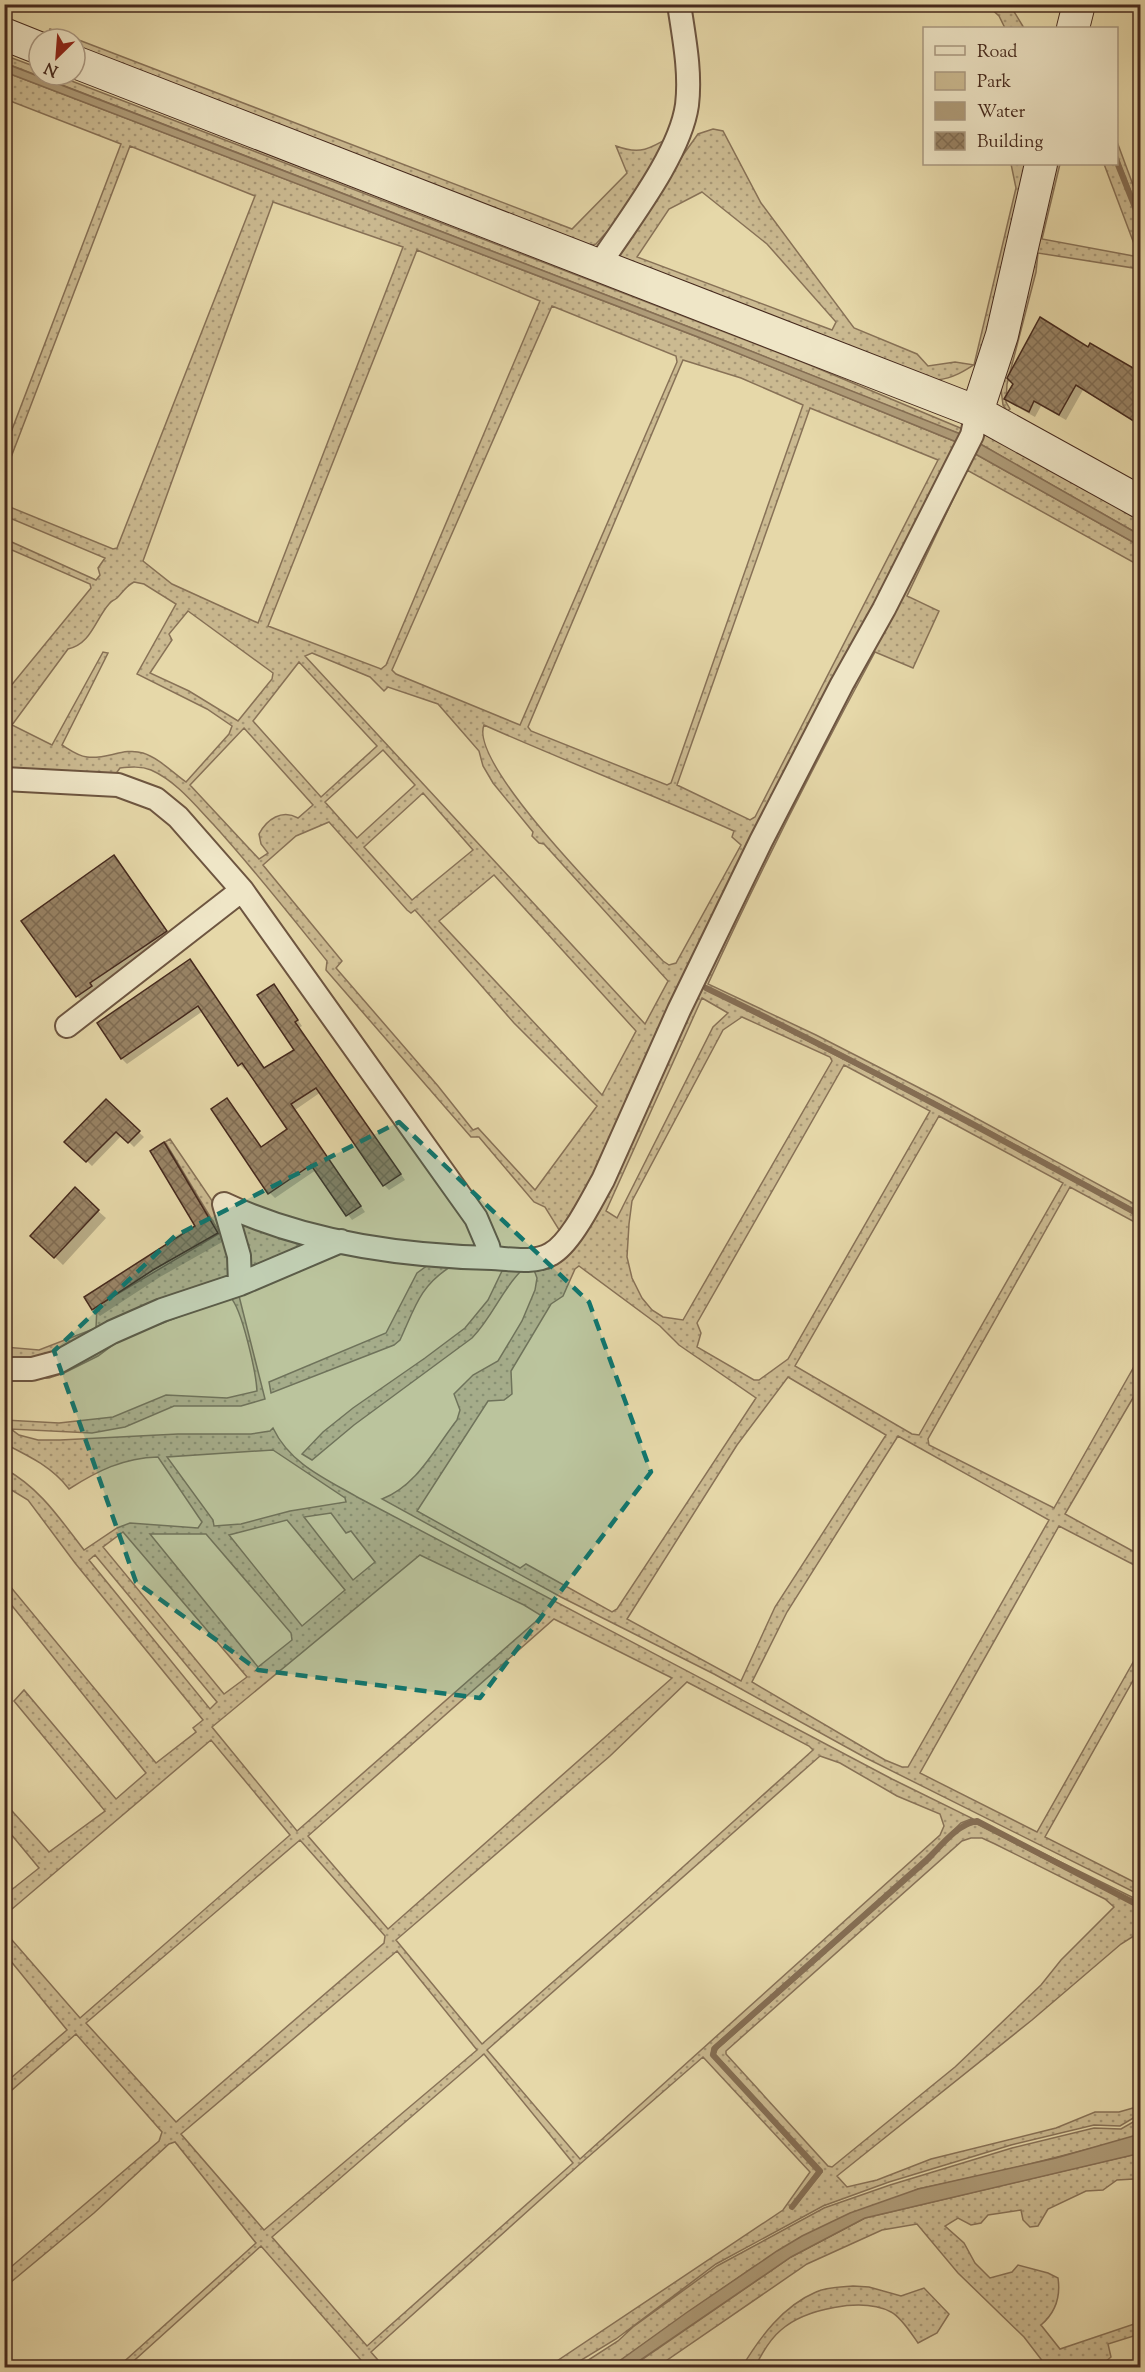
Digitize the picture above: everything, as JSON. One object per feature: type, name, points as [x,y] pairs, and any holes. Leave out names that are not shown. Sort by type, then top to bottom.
[{"type":"main road","points":[[1073,27],[1079,4]]},
{"type":"main road","points":[[4,34],[27,43]]},
{"type":"main road","points":[[87,67],[977,412],[1140,502]]},
{"type":"main road","points":[[977,412],[1002,335],[1041,165]]},
{"type":"street","points":[[599,265],[656,178],[676,142],[687,107],[688,72],[679,4]]},
{"type":"street","points":[[240,1284],[239,1256],[224,1204],[288,1229],[381,1250],[472,1259],[526,1260],[549,1256],[558,1249],[603,1180],[707,951],[804,757],[884,609],[972,435],[977,412]]},
{"type":"street","points":[[4,779],[118,785],[149,795],[178,817],[242,890],[476,1218],[491,1258]]},
{"type":"street","points":[[67,1026],[242,890]]},
{"type":"street","points":[[4,1369],[32,1369],[58,1362],[122,1327],[162,1310],[240,1284],[341,1241]]},
{"type":"highlighted area","points":[[399,1122],[589,1302],[651,1472],[480,1698],[258,1670],[136,1582],[54,1351],[175,1236]]},
{"type":"green space","points":[[987,5],[1010,5],[1023,27],[1004,27],[999,16]]},
{"type":"green space","points":[[87,43],[572,229],[627,173],[616,146],[633,150],[647,149],[675,134],[628,208],[596,244],[588,246],[87,51]]},
{"type":"green space","points":[[4,55],[27,64],[27,71],[5,63]]},
{"type":"green space","points":[[5,72],[27,80],[27,87],[44,87],[698,337],[959,443],[920,512],[570,1221],[561,1233],[545,1207],[534,1202],[479,1137],[471,1137],[326,970],[327,961],[257,875],[192,801],[169,780],[151,770],[139,767],[120,768],[112,779],[5,775],[5,693],[91,588],[90,584],[5,547],[5,539],[96,580],[100,575],[98,568],[105,558],[5,516],[5,505],[113,549],[117,548],[255,196],[130,146],[5,473],[5,448],[121,144],[5,99]],"holes":[[[273,202],[403,247],[258,623],[172,584],[143,561]],[[417,250],[540,301],[386,665],[381,669],[268,626]],[[552,306],[676,356],[677,362],[520,725],[396,674],[392,670]],[[683,360],[741,378],[803,405],[671,783],[667,785],[531,731],[528,727]],[[810,408],[938,460],[755,817],[750,820],[677,785]],[[134,582],[144,584],[176,604],[137,674],[207,709],[232,726],[229,734],[186,782],[160,762],[143,753],[129,752],[87,757],[62,745],[108,653],[103,652],[52,745],[12,725],[68,649],[87,637],[109,604]],[[188,611],[273,673],[272,679],[238,721],[189,691],[150,673],[172,640],[169,634]],[[312,653],[370,677],[384,691],[388,687],[438,704],[479,751],[483,766],[493,783],[533,832],[532,836],[539,843],[544,844],[668,981],[645,1024],[305,656]],[[299,662],[377,746],[321,797],[253,721]],[[484,725],[734,831],[732,837],[741,845],[676,963],[669,965],[663,961],[588,882],[555,845],[500,774],[485,745]],[[244,728],[313,805],[298,818],[292,815],[281,815],[266,824],[259,834],[261,844],[268,853],[259,859],[190,785]],[[383,750],[415,785],[357,838],[325,802]],[[423,793],[473,850],[412,900],[364,847]],[[329,822],[407,910],[411,913],[415,910],[514,1023],[597,1106],[535,1190],[478,1128],[473,1130],[336,968],[342,961],[263,865],[296,836]],[[494,875],[636,1031],[602,1095],[439,921]]]},
{"type":"green space","points":[[67,87],[87,87],[805,363],[965,430],[963,435],[941,427],[733,344]]},
{"type":"green space","points":[[713,129],[723,131],[761,203],[854,328],[917,354],[928,366],[955,362],[974,365],[957,374],[937,380],[611,256],[698,134]],"holes":[[[702,192],[767,244],[836,322],[832,330],[637,257],[669,209]]]},
{"type":"green space","points":[[1118,144],[1136,193],[1140,193],[1140,215],[1118,158]]},
{"type":"green space","points":[[1011,165],[1034,165],[986,357],[974,365],[1016,188]]},
{"type":"green space","points":[[1054,165],[1060,165],[1042,239],[1139,257],[1104,165],[1116,165],[1140,223],[1140,269],[1038,253],[1036,272],[1007,384],[1006,402],[1010,409],[1007,411],[1003,405],[1001,389]]},
{"type":"green space","points":[[983,433],[1140,518],[1140,535],[975,441]]},
{"type":"green space","points":[[970,451],[1140,546],[1140,566],[967,470],[907,596],[939,611],[913,668],[875,652],[789,816],[708,984],[816,1035],[939,1098],[1140,1207],[1140,1213],[970,1120],[813,1039],[704,988],[969,1123],[1140,1217],[1140,1225],[1070,1187],[928,1439],[929,1445],[1054,1508],[1140,1356],[1140,1386],[1065,1514],[1140,1555],[1140,1568],[1059,1526],[920,1773],[1037,1832],[1140,1650],[1140,1668],[1045,1837],[1140,1885],[1140,1895],[866,1758],[714,1674],[561,1597],[382,1499],[394,1493],[415,1476],[457,1420],[460,1410],[454,1394],[473,1375],[498,1361],[522,1321],[535,1290],[537,1278],[534,1270],[541,1269],[700,986]],"holes":[[[702,998],[728,1013],[713,1027],[617,1218],[606,1211]],[[742,1017],[830,1057],[832,1061],[683,1320],[663,1317],[652,1310],[642,1298],[632,1278],[627,1257],[632,1201],[723,1030]],[[844,1065],[930,1111],[788,1359],[759,1380],[754,1380],[697,1347],[701,1333],[697,1323]],[[939,1116],[1063,1183],[919,1435],[912,1434],[795,1366]],[[579,1266],[660,1326],[679,1345],[756,1398],[617,1609],[612,1612],[526,1564],[520,1568],[417,1511],[488,1401],[504,1400],[512,1394],[511,1371],[551,1304],[563,1296],[575,1269]],[[788,1377],[886,1435],[775,1607],[741,1681],[627,1619],[737,1445]],[[898,1436],[1049,1520],[908,1767],[885,1760],[752,1682],[787,1612]]]},
{"type":"green space","points":[[170,1139],[217,1208],[233,1277],[54,1356],[5,1362],[5,1347],[39,1350],[96,1328],[97,1306],[220,1233],[165,1142]]},
{"type":"green space","points":[[236,1223],[257,1224],[325,1245],[248,1270]]},
{"type":"green space","points":[[428,1265],[450,1267],[431,1282],[425,1290],[400,1340],[394,1345],[271,1393],[269,1382],[386,1333],[417,1273]]},
{"type":"green space","points":[[502,1271],[521,1271],[472,1338],[354,1425],[312,1460],[302,1454],[323,1432],[353,1408],[465,1328],[488,1300]]},
{"type":"green space","points":[[238,1292],[265,1399],[241,1406],[174,1406],[125,1427],[92,1433],[11,1429],[19,1435],[38,1440],[60,1440],[178,1434],[251,1434],[270,1431],[273,1428],[280,1441],[299,1461],[359,1498],[892,1779],[1140,1901],[1140,1904],[977,1821],[971,1819],[961,1823],[925,1858],[712,2048],[711,2054],[817,2172],[790,2207],[793,2208],[822,2172],[715,2054],[717,2049],[923,1865],[948,1839],[969,1825],[977,1824],[1140,1907],[1140,1932],[1121,1944],[1032,2020],[837,2176],[847,2187],[877,2180],[931,2159],[1056,2128],[1095,2112],[1119,2112],[1140,2106],[1140,2114],[1120,2126],[1094,2125],[1011,2145],[889,2182],[823,2206],[716,2264],[616,2339],[570,2367],[548,2367],[783,2210],[810,2172],[703,2057],[371,2352],[384,2367],[367,2367],[261,2246],[127,2367],[118,2367],[256,2243],[175,2142],[169,2144],[94,2213],[5,2287],[5,2272],[159,2141],[162,2132],[76,2034],[5,2096],[5,2083],[67,2030],[5,1954],[5,1932],[80,2018],[290,1835],[211,1740],[5,1915],[5,1895],[39,1868],[5,1827],[4,1802],[49,1852],[105,1811],[14,1701],[24,1690],[116,1799],[146,1773],[5,1597],[5,1580],[156,1763],[196,1732],[193,1728],[203,1720],[75,1563],[28,1500],[5,1486],[5,1469],[29,1485],[39,1495],[84,1550],[117,1528],[130,1523],[198,1528],[202,1522],[158,1457],[122,1463],[69,1489],[48,1468],[5,1444],[5,1420],[59,1423],[113,1417],[166,1395],[227,1398],[257,1391],[244,1327],[235,1303],[230,1297],[121,1339],[98,1356],[64,1373],[49,1378],[30,1379],[117,1335]],"holes":[[[273,1450],[345,1498],[346,1502],[290,1511],[241,1524],[214,1526],[213,1520],[167,1457]],[[331,1513],[346,1533],[351,1531],[375,1562],[353,1580],[304,1517]],[[287,1520],[345,1590],[302,1626],[229,1535]],[[123,1532],[247,1677],[224,1694],[103,1547]],[[150,1534],[206,1534],[291,1633],[292,1640],[258,1667]],[[95,1555],[217,1702],[210,1709],[89,1560]],[[420,1555],[542,1616],[297,1831],[212,1727]],[[554,1619],[672,1678],[388,1929],[308,1836]],[[687,1682],[813,1750],[482,2044],[396,1940],[610,1756]],[[820,1756],[840,1763],[897,1796],[940,1814],[944,1826],[940,1835],[580,2159],[487,2050]],[[982,1838],[1105,1899],[1114,1907],[1061,1960],[1041,1985],[955,2067],[832,2167],[828,2166],[726,2054],[726,2051],[962,1841]],[[300,1840],[385,1936],[384,1943],[176,2122],[86,2023]],[[397,1951],[477,2050],[264,2230],[181,2134]],[[484,2054],[573,2163],[367,2346],[272,2237]]]},
{"type":"green space","points":[[1140,2118],[1140,2134],[1124,2140],[994,2173],[918,2189],[755,2266],[611,2367],[576,2368],[618,2341],[633,2327],[717,2266],[824,2208],[890,2185],[1012,2148],[1094,2128],[1121,2129]]},
{"type":"green space","points":[[1140,2153],[1140,2175],[1134,2179],[1117,2180],[1103,2190],[1086,2191],[1048,2209],[1038,2226],[1030,2227],[1023,2220],[1021,2210],[988,2215],[981,2223],[971,2225],[958,2218],[945,2226],[964,2243],[975,2263],[990,2278],[1012,2272],[1018,2265],[1058,2278],[1059,2292],[1056,2304],[1041,2325],[1060,2349],[1140,2322],[1140,2334],[1108,2344],[1111,2357],[1105,2362],[1106,2367],[1047,2367],[1024,2337],[958,2273],[917,2224],[882,2230],[807,2264],[657,2367],[630,2368],[791,2257],[865,2218]]},
{"type":"green space","points":[[853,2286],[869,2287],[901,2296],[924,2288],[949,2314],[937,2333],[918,2343],[898,2318],[891,2312],[879,2308],[850,2306],[819,2311],[804,2316],[781,2330],[770,2342],[755,2367],[742,2367],[773,2324],[793,2305],[820,2290]]},
{"type":"water","points":[[4,63],[27,72],[27,80],[5,72]]},
{"type":"water","points":[[44,87],[66,87],[963,435],[959,443],[698,337]]},
{"type":"water","points":[[975,441],[1140,535],[1140,546],[970,451]]},
{"type":"water","points":[[1140,2134],[1140,2153],[1137,2154],[865,2218],[791,2257],[630,2367],[611,2367],[777,2251],[850,2213],[918,2189],[1056,2158]]},
{"type":"building","points":[[1040,317],[1088,347],[1090,343],[1140,372],[1140,425],[1076,385],[1059,415],[1034,401],[1029,412],[1004,399],[1013,384],[1007,378]]},
{"type":"building","points":[[114,855],[167,931],[90,983],[92,986],[76,997],[21,921]]},
{"type":"building","points":[[190,959],[264,1068],[294,1050],[257,995],[274,984],[298,1020],[295,1022],[401,1174],[383,1186],[316,1088],[291,1104],[361,1206],[346,1216],[311,1165],[268,1194],[211,1109],[227,1098],[261,1147],[287,1129],[242,1063],[238,1066],[198,1006],[121,1059],[97,1023]]},
{"type":"building","points":[[106,1099],[140,1131],[128,1143],[116,1132],[86,1162],[64,1142]]},
{"type":"building","points":[[164,1142],[218,1233],[153,1270],[92,1310],[84,1297],[195,1226],[150,1151]]},
{"type":"building","points":[[75,1187],[99,1210],[54,1258],[30,1236]]},
{"type":"waterway","points":[[1118,165],[1140,220]]},
{"type":"waterway","points":[[706,988],[870,1070],[1140,1215]]},
{"type":"waterway","points":[[792,2207],[820,2171],[713,2055],[715,2048],[927,1860],[949,1837],[977,1821],[1140,1906]]}]
